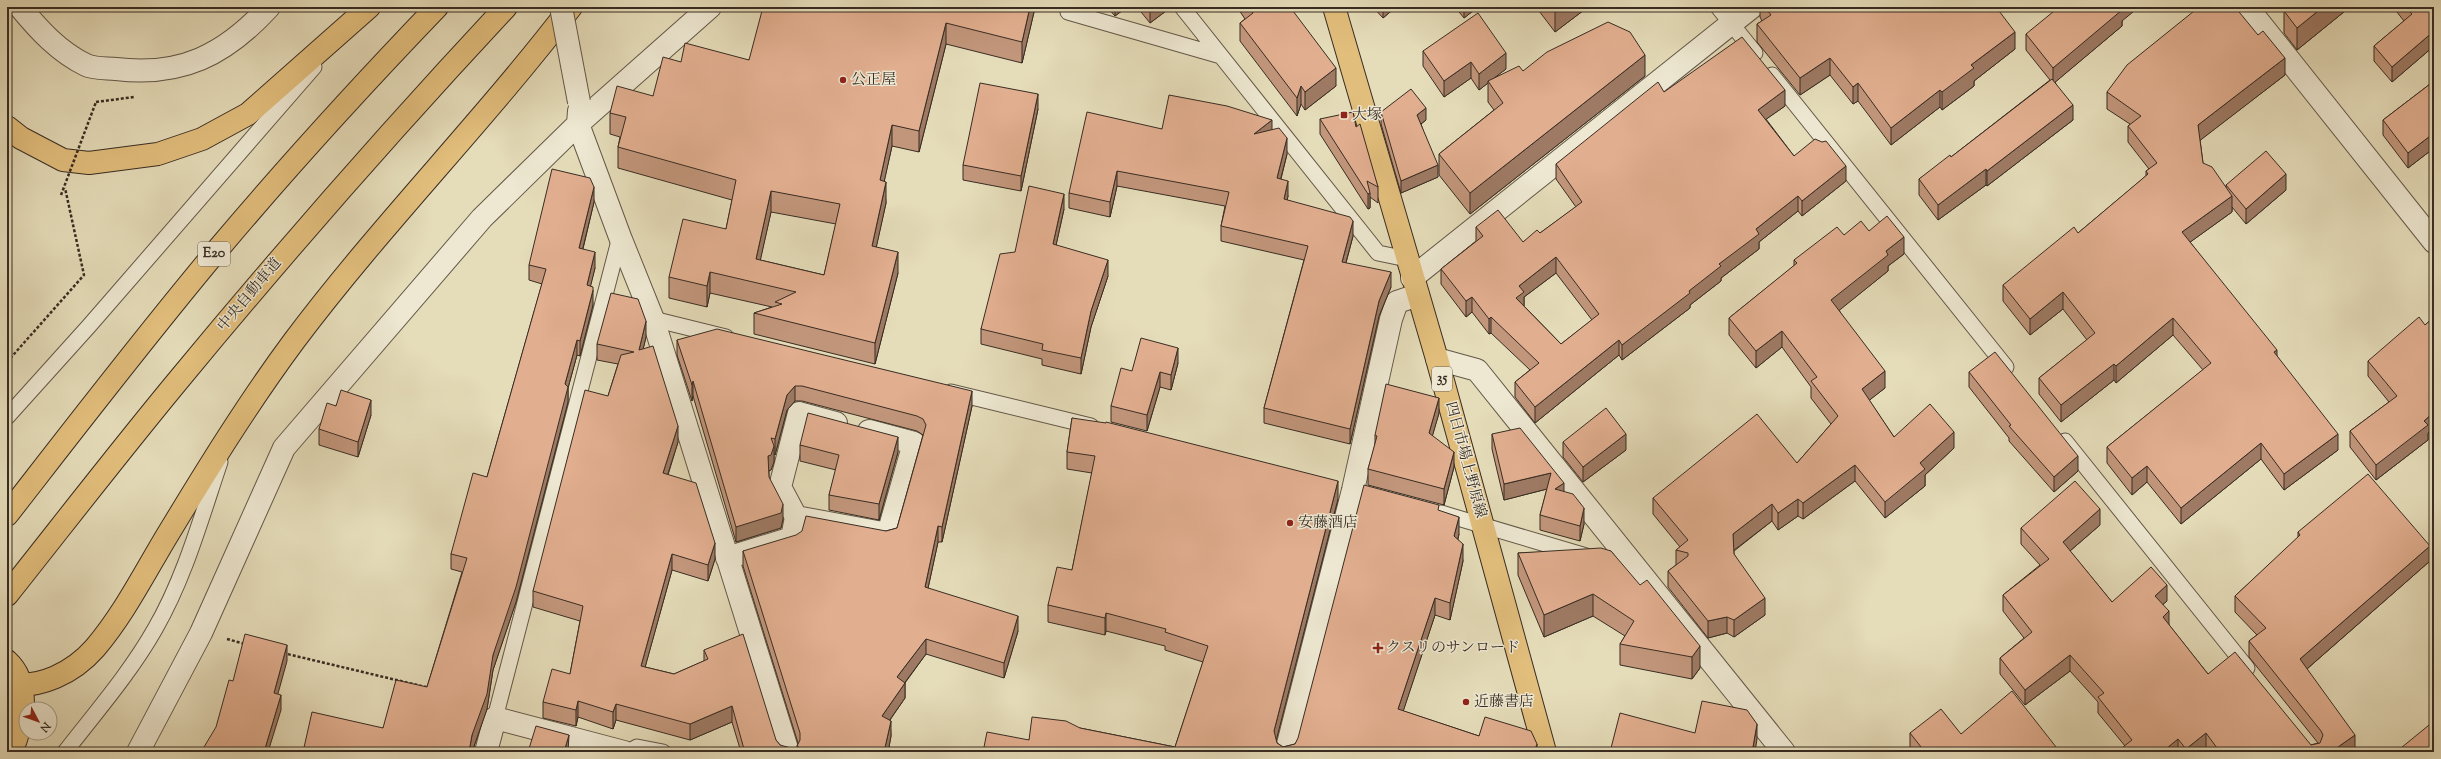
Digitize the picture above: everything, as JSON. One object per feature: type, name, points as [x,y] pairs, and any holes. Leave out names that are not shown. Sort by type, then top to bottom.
[{"type":"main road","name":"E20","points":[[7,515],[117,373],[219,248],[308,146],[437,7]]},
{"type":"main road","name":"中央自動車道","points":[[7,595],[180,378],[306,229],[415,105],[506,7]]},
{"type":"main road","points":[[12,674],[42,683],[72,669],[94,649],[116,620],[230,432],[294,341],[359,259],[541,47],[571,7]]},
{"type":"main road","name":"四日市場上野原線","points":[[1334,7],[1412,278],[1437,359],[1545,752]]},
{"type":"main road","points":[[7,127],[21,138],[63,160],[89,163],[158,154],[202,139],[248,114],[362,14]]},
{"type":"main road","points":[[11,752],[20,732],[24,710],[12,674]]},
{"type":"street","points":[[20,7],[48,40],[87,66],[131,71],[171,69],[213,55],[269,7]]},
{"type":"street","points":[[561,7],[579,102],[578,124],[620,237],[653,319],[788,752]]},
{"type":"street","points":[[138,752],[201,633],[284,448],[482,218],[578,124],[710,7]]},
{"type":"street","points":[[1286,752],[1353,490],[1390,319],[1397,302],[1412,278],[1724,15],[1752,7]]},
{"type":"street","points":[[2247,7],[2434,242]]},
{"type":"street","points":[[1437,359],[1477,370],[1784,752]]},
{"type":"street","points":[[727,558],[792,538],[796,517],[780,487],[799,413],[914,443],[888,534],[796,517]]},
{"type":"street","points":[[486,752],[495,718],[624,752]]},
{"type":"lane","points":[[1182,7],[1378,253],[1412,278]]},
{"type":"lane","points":[[1068,12],[1221,56]]},
{"type":"lane","points":[[7,417],[89,326],[362,14]]},
{"type":"lane","points":[[1724,15],[2015,378]]},
{"type":"lane","points":[[495,718],[620,237]]},
{"type":"lane","points":[[653,319],[738,340]]},
{"type":"lane","points":[[938,388],[1107,430]]},
{"type":"lane","points":[[2055,428],[2254,677]]},
{"type":"lane","points":[[65,752],[122,679],[155,630],[169,603],[197,530],[230,432]]},
{"type":"lane","points":[[1429,510],[1482,524],[1601,560]]},
{"type":"lane","points":[[1616,565],[1639,572]]},
{"type":"lane","points":[[628,752],[637,747],[663,752]]},
{"type":"path","points":[[62,195],[96,102]]},
{"type":"path","points":[[7,362],[84,275],[64,188]]},
{"type":"path","points":[[201,633],[247,644]]},
{"type":"path","points":[[277,651],[438,690]]},
{"type":"building","points":[[763,7],[1030,7],[1022,42],[946,23],[919,131],[892,125],[880,180],[886,182],[872,246],[898,252],[875,343],[754,313],[782,304],[775,302],[796,292],[710,272],[707,286],[669,277],[683,219],[726,229],[736,180],[618,147],[626,117],[610,113],[617,86],[653,96],[663,57],[681,62],[685,43],[749,60]],"holes":[[[771,191],[840,204],[824,275],[756,259]]]},
{"type":"building","points":[[1249,7],[1290,7],[1336,68],[1305,92],[1301,86],[1297,98],[1240,23],[1253,13]]},
{"type":"building","points":[[1551,7],[1562,7],[1555,12]]},
{"type":"building","points":[[1765,7],[1989,7],[1991,9],[1996,7],[2015,32],[1971,65],[1974,68],[1942,92],[1940,90],[1891,128],[1858,83],[1853,87],[1830,58],[1800,78],[1757,24],[1771,15]]},
{"type":"building","points":[[2059,7],[2120,7],[2122,10],[2053,68],[2026,34]]},
{"type":"building","points":[[2199,7],[2235,7],[2258,35],[2263,31],[2285,58],[2198,125],[2203,163],[2212,167],[2232,196],[2182,232],[2277,350],[2274,352],[2338,434],[2284,474],[2261,443],[2181,508],[2147,466],[2132,478],[2107,447],[2211,363],[2173,318],[2116,366],[2114,364],[2061,405],[2039,378],[2095,333],[2063,292],[2030,319],[2003,285],[2074,227],[2078,233],[2148,174],[2146,171],[2157,163],[2128,126],[2141,116],[2107,92],[2127,65]]},
{"type":"building","points":[[2289,7],[2323,7],[2297,28],[2284,11]]},
{"type":"building","points":[[2405,7],[2434,7],[2434,31],[2392,67],[2374,46],[2412,14]]},
{"type":"building","points":[[1478,13],[1506,53],[1479,74],[1471,62],[1444,81],[1423,51]]},
{"type":"building","points":[[1608,22],[1630,32],[1645,55],[1470,193],[1439,154],[1503,103],[1488,81],[1519,66],[1523,71],[1547,52]]},
{"type":"building","points":[[1742,37],[1785,90],[1758,110],[1794,156],[1815,139],[1822,142],[1826,141],[1846,166],[1802,201],[1798,196],[1756,229],[1759,234],[1719,264],[1721,266],[1689,291],[1690,293],[1622,345],[1619,340],[1535,407],[1515,382],[1539,363],[1491,317],[1489,319],[1472,297],[1466,301],[1441,269],[1483,236],[1476,227],[1498,210],[1523,242],[1537,230],[1540,233],[1582,202],[1556,164],[1658,82],[1664,92]],"holes":[[[1556,257],[1599,314],[1561,344],[1516,298],[1524,292],[1519,286]]]},
{"type":"building","points":[[2052,79],[2073,105],[1987,171],[1986,169],[1938,205],[1919,179],[1950,155],[1951,157]]},
{"type":"building","points":[[2434,81],[2434,133],[2408,153],[2383,120]]},
{"type":"building","points":[[980,83],[1038,94],[1021,176],[963,165]]},
{"type":"building","points":[[1411,89],[1426,108],[1417,115],[1438,165],[1401,181],[1381,112]]},
{"type":"building","points":[[1169,95],[1227,106],[1272,120],[1254,134],[1279,128],[1287,138],[1277,178],[1288,181],[1284,199],[1350,217],[1353,221],[1342,262],[1391,272],[1379,301],[1350,429],[1264,408],[1308,246],[1221,226],[1229,192],[1117,171],[1110,202],[1069,193],[1087,112],[1162,129]]},
{"type":"building","points":[[1353,112],[1356,127],[1360,124],[1378,187],[1367,181],[1370,193],[1368,194],[1320,119]]},
{"type":"building","points":[[2266,151],[2286,174],[2246,209],[2226,185]]},
{"type":"building","points":[[552,169],[590,178],[594,187],[579,248],[595,252],[587,285],[593,287],[593,290],[580,341],[577,340],[565,384],[568,387],[516,587],[493,655],[487,694],[472,735],[469,752],[303,752],[312,712],[383,728],[396,680],[427,687],[467,558],[451,554],[473,473],[487,477],[546,269],[529,265]]},
{"type":"building","points":[[1029,186],[1064,194],[1053,244],[1108,260],[1091,311],[1081,358],[1042,350],[1043,344],[981,329],[1000,254],[1015,252]]},
{"type":"building","points":[[1887,216],[1904,237],[1886,251],[1888,255],[1831,300],[1885,371],[1862,389],[1894,437],[1930,404],[1954,432],[1920,463],[1925,469],[1885,502],[1855,465],[1803,503],[1798,499],[1778,513],[1772,504],[1733,534],[1734,554],[1765,598],[1734,620],[1727,617],[1708,621],[1668,571],[1688,556],[1688,553],[1676,550],[1688,540],[1653,498],[1757,414],[1797,463],[1838,416],[1811,381],[1817,377],[1782,331],[1756,351],[1729,318],[1797,263],[1794,260],[1837,227],[1844,235],[1861,221],[1869,231]]},
{"type":"building","points":[[611,293],[638,299],[646,321],[639,350],[653,346],[678,426],[663,473],[696,483],[715,543],[708,565],[672,554],[641,666],[674,674],[708,659],[704,650],[743,634],[776,740],[780,745],[791,748],[790,752],[743,752],[744,749],[732,706],[690,724],[616,704],[613,712],[578,701],[576,710],[543,702],[552,669],[570,674],[583,606],[533,591],[585,390],[608,396],[621,355],[634,352],[597,344]]},
{"type":"building","points":[[2419,317],[2425,325],[2434,317],[2434,412],[2424,421],[2428,425],[2376,465],[2350,431],[2397,396],[2368,361]]},
{"type":"building","points":[[717,329],[972,391],[942,527],[938,526],[925,587],[1018,616],[1004,663],[926,639],[897,677],[905,683],[882,716],[891,721],[884,752],[807,752],[797,746],[800,740],[800,733],[743,551],[796,535],[802,531],[806,516],[886,531],[897,528],[926,425],[923,419],[917,416],[802,386],[795,386],[787,395],[775,439],[771,438],[774,446],[771,455],[768,456],[769,477],[783,504],[781,513],[736,527],[693,381],[692,385],[677,340]]},
{"type":"building","points":[[1141,338],[1178,348],[1171,375],[1160,372],[1147,415],[1111,406],[1121,368],[1132,371]]},
{"type":"building","points":[[1995,352],[2078,456],[2054,477],[2009,426],[2011,425],[1969,372]]},
{"type":"building","points":[[1386,384],[1439,398],[1429,433],[1454,452],[1444,489],[1368,469],[1377,436],[1375,435]]},
{"type":"building","points":[[341,390],[371,400],[358,442],[319,429],[327,403],[336,406]]},
{"type":"building","points":[[1606,408],[1626,434],[1583,467],[1563,442]]},
{"type":"building","points":[[808,413],[898,437],[879,504],[829,495],[839,455],[800,445]]},
{"type":"building","points":[[1072,418],[1106,422],[1338,481],[1274,731],[1277,743],[1283,747],[1295,744],[1298,738],[1364,485],[1439,505],[1438,510],[1459,517],[1454,536],[1463,544],[1450,603],[1435,598],[1398,709],[1479,736],[1485,717],[1531,731],[1537,744],[1534,752],[983,752],[987,732],[1029,740],[1032,717],[1066,721],[1080,728],[1175,747],[1208,646],[1165,632],[1166,629],[1106,613],[1105,618],[1048,605],[1057,567],[1072,570],[1095,456],[1067,452]]},
{"type":"building","points":[[1520,428],[1564,483],[1555,489],[1573,494],[1584,508],[1580,526],[1540,515],[1551,473],[1504,484],[1492,434]]},
{"type":"building","points":[[2368,474],[2430,546],[2300,659],[2355,735],[2331,752],[2220,752],[2206,733],[2186,749],[2178,739],[2162,752],[2119,752],[2118,751],[2132,740],[2098,697],[2104,693],[2070,655],[2025,690],[2000,658],[2032,632],[2003,595],[2049,559],[2021,528],[2075,481],[2100,509],[2063,542],[2112,602],[2151,567],[2167,585],[2155,596],[2169,611],[2163,617],[2208,674],[2235,652],[2311,745],[2320,743],[2323,735],[2321,731],[2249,641],[2266,628],[2235,596],[2300,535],[2298,532]]},
{"type":"building","points":[[1601,548],[1611,551],[1640,585],[1647,580],[1700,646],[1692,657],[1620,644],[1634,621],[1593,594],[1544,615],[1518,553]]},
{"type":"building","points":[[245,634],[287,645],[274,693],[281,695],[264,752],[201,752],[216,727],[229,680],[233,681]]},
{"type":"building","points":[[2012,691],[2060,752],[1925,752],[1910,733],[1941,709],[1961,734]]},
{"type":"building","points":[[1702,701],[1747,710],[1757,724],[1753,747],[1776,752],[1610,752],[1620,713],[1695,733]]},
{"type":"building","points":[[2434,721],[2434,752],[2396,752]]},
{"type":"building","points":[[536,726],[569,735],[564,752],[528,752]]},
{"type":"place","name":"公正屋","points":[[843,80]]},
{"type":"place","name":"大塚","points":[[1344,115]]},
{"type":"place","name":"安藤酒店","points":[[1290,523]]},
{"type":"place","name":"クスリのサンロード","points":[[1378,648]]},
{"type":"place","name":"近藤書店","points":[[1466,702]]}]
